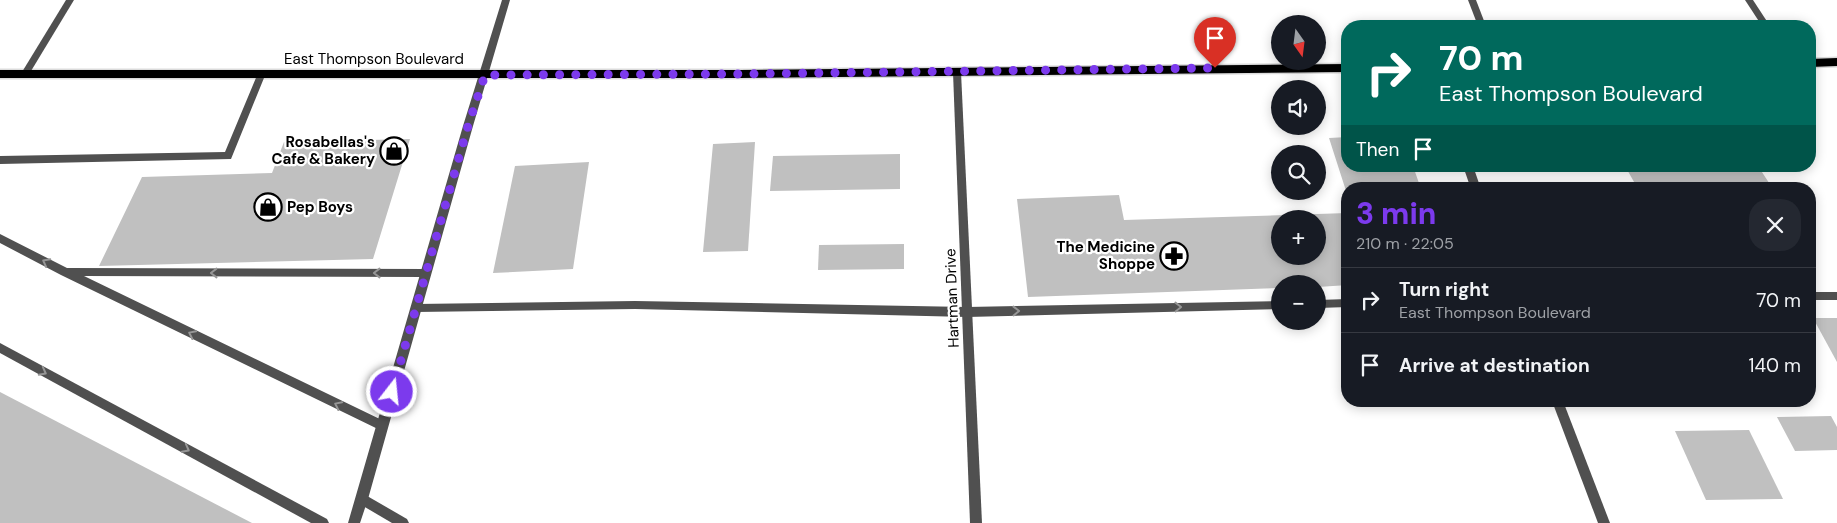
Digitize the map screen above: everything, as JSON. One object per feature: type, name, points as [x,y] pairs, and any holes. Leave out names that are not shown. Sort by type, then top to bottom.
[{"type":"main road","points":[[1816,63],[1837,62]]},
{"type":"main road","name":"East Thompson Boulevard","points":[[0,74],[262,73],[485,75],[1341,68]]},
{"type":"street","points":[[25,74],[70,0]]},
{"type":"street","points":[[354,523],[506,0]]},
{"type":"street","points":[[1472,0],[1480,20]]},
{"type":"street","points":[[1749,0],[1762,20]]},
{"type":"street","name":"Hartman Drive","points":[[957,72],[976,523]]},
{"type":"street","points":[[0,160],[228,156],[262,73]]},
{"type":"street","points":[[0,238],[65,272],[382,426]]},
{"type":"street","points":[[65,272],[426,273]]},
{"type":"street","points":[[1816,296],[1837,296]]},
{"type":"street","points":[[1326,304],[1341,303]]},
{"type":"street","points":[[416,308],[635,305],[967,312],[1271,305]]},
{"type":"street","points":[[0,348],[323,523]]},
{"type":"street","points":[[1559,407],[1604,523]]},
{"type":"street","points":[[362,499],[403,523]]},
{"type":"building","points":[[1341,137],[1341,172],[1415,172],[1419,182],[1343,182],[1329,138]]},
{"type":"building","points":[[410,139],[373,259],[99,266],[142,177],[272,173],[284,142]]},
{"type":"building","points":[[755,142],[748,251],[703,252],[713,144]]},
{"type":"building","points":[[900,154],[900,189],[770,191],[773,156]]},
{"type":"building","points":[[589,162],[573,269],[493,273],[515,166]]},
{"type":"building","points":[[1628,172],[1762,172],[1768,182],[1634,182]]},
{"type":"building","points":[[1119,195],[1124,220],[1271,215],[1271,265],[1326,265],[1326,214],[1341,213],[1341,285],[1326,286],[1326,275],[1271,275],[1271,288],[1028,297],[1017,199]]},
{"type":"building","points":[[904,244],[904,269],[818,270],[819,245]]},
{"type":"building","points":[[1816,318],[1837,318],[1837,362],[1816,324]]},
{"type":"building","points":[[0,392],[252,523],[0,523]]},
{"type":"building","points":[[1831,416],[1837,427],[1837,450],[1795,451],[1777,417]]},
{"type":"building","points":[[1749,430],[1783,499],[1706,500],[1675,431]]},
{"type":"place","name":"Rosabellas's Cafe & Bakery","points":[[394,151]]},
{"type":"place","name":"Pep Boys","points":[[268,207]]},
{"type":"place","name":"The Medicine Shoppe","points":[[1174,256]]},
{"type":"route","points":[[392,392],[468,126],[485,75],[957,72],[1215,68]]}]
